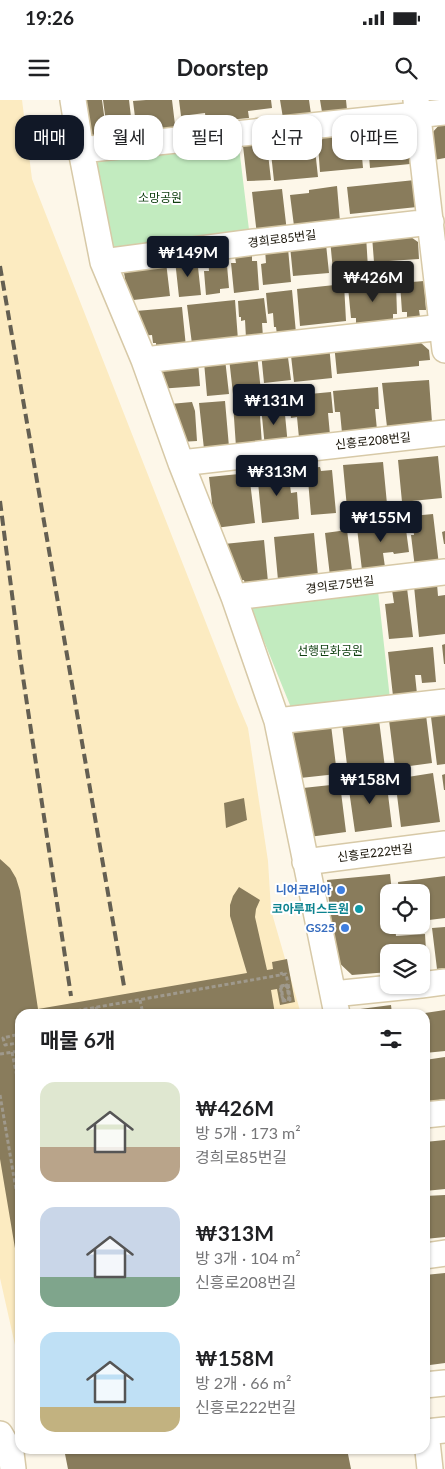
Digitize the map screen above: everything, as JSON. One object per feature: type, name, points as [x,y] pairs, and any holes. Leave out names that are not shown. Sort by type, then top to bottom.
[{"type":"street","points":[[73,100],[75,115]]},
{"type":"street","points":[[144,360],[444,338],[417,108]]},
{"type":"street","points":[[84,150],[417,108],[445,112]]},
{"type":"street","points":[[83,160],[103,262],[144,360],[181,463],[234,597],[277,721],[335,1004],[380,994]]},
{"type":"street","name":"경희로85번길","points":[[103,262],[431,222]]},
{"type":"street","name":"신흥로208번길","points":[[181,463],[445,433]]},
{"type":"street","name":"경의로75번길","points":[[234,597],[445,572]]},
{"type":"street","points":[[277,721],[445,702]]},
{"type":"street","name":"신흥로222번길","points":[[305,862],[445,844]]},
{"type":"street","points":[[430,984],[445,982]]},
{"type":"street","points":[[430,1114],[445,1113]]},
{"type":"street","points":[[430,1255],[445,1253]]},
{"type":"street","points":[[430,1384],[445,1383]]},
{"type":"street","points":[[0,1434],[11,1454],[13,1469]]},
{"type":"street","points":[[0,1454],[2,1469]]},
{"type":"street","points":[[438,1469],[441,1465],[445,1465]]},
{"type":"path","points":[[85,1009],[281,974],[286,974],[288,983],[290,1000],[283,1001],[280,986],[287,985],[290,999],[283,1000],[280,987],[287,985],[289,999],[283,1000],[281,987],[287,986],[289,999],[284,1000],[282,992],[281,985]]},
{"type":"path","points":[[140,1000],[141,1009]]},
{"type":"path","points":[[15,1035],[3,1038],[4,1045],[15,1043]]},
{"type":"path","points":[[12,1052],[15,1067]]},
{"type":"path","points":[[0,1054],[15,1052]]},
{"type":"path","points":[[0,1095],[15,1184]]},
{"type":"shaded area","points":[[0,100],[22,100],[24,115],[15,115],[15,160],[30,160],[32,179],[248,728],[268,861],[271,910],[300,1009],[15,1009],[15,1345],[0,1278]]},
{"type":"green space","name":"소망공원","points":[[173,146],[173,160],[241,160],[250,238],[110,253],[97,160],[163,160],[163,147]]},
{"type":"green space","name":"선행문화공원","points":[[378,591],[390,699],[292,710],[251,609],[254,604]]},
{"type":"building","points":[[77,100],[102,100],[104,115],[94,115],[94,138],[84,140],[84,115],[78,115]]},
{"type":"building","points":[[103,100],[129,100],[131,115],[105,115]]},
{"type":"building","points":[[172,100],[173,133],[163,134],[163,115],[135,115],[133,101]]},
{"type":"building","points":[[179,100],[271,100],[272,108],[248,111],[249,118],[242,119],[242,115],[205,115],[205,113],[181,115]]},
{"type":"building","points":[[280,100],[309,100],[311,114],[282,115]]},
{"type":"building","points":[[320,100],[346,100],[347,110],[322,112]]},
{"type":"building","points":[[445,121],[445,158],[434,160],[431,134]]},
{"type":"building","points":[[332,136],[332,160],[362,160],[363,168],[320,172],[319,160],[322,160],[322,140],[324,137]]},
{"type":"building","points":[[243,146],[252,146],[252,160],[269,160],[271,180],[247,181]]},
{"type":"building","points":[[272,160],[316,160],[318,177],[274,181]]},
{"type":"building","points":[[369,160],[410,160],[410,164],[370,168]]},
{"type":"building","points":[[415,180],[417,207],[350,214],[347,187]]},
{"type":"building","points":[[337,186],[340,222],[294,226],[290,195],[309,193],[309,190]]},
{"type":"building","points":[[282,189],[287,232],[257,235],[252,192]]},
{"type":"building","points":[[405,233],[418,242],[419,259],[374,262],[372,236]]},
{"type":"building","points":[[366,236],[368,268],[333,271],[330,239]]},
{"type":"building","points":[[326,244],[329,273],[293,276],[290,246]]},
{"type":"building","points":[[288,248],[291,282],[263,285],[261,264],[266,263],[265,249]]},
{"type":"building","points":[[226,254],[229,288],[220,289],[220,293],[206,295],[204,271],[209,271],[208,256]]},
{"type":"building","points":[[252,255],[252,261],[257,261],[259,290],[234,293],[231,263],[236,263],[235,257]]},
{"type":"building","points":[[197,258],[201,295],[179,297],[175,260]]},
{"type":"building","points":[[166,262],[170,296],[124,301],[121,278],[125,278],[124,273],[128,273],[127,267]]},
{"type":"building","points":[[424,281],[426,310],[419,310],[420,317],[407,318],[407,312],[402,312],[400,283]]},
{"type":"building","points":[[396,283],[397,314],[393,314],[393,320],[356,324],[356,318],[351,318],[348,287]]},
{"type":"building","points":[[344,284],[346,321],[300,326],[297,289]]},
{"type":"building","points":[[292,290],[296,333],[277,335],[276,327],[274,327],[273,313],[268,314],[266,293]]},
{"type":"building","points":[[264,298],[267,323],[262,323],[263,337],[246,338],[245,320],[241,321],[241,317],[239,317],[238,301]]},
{"type":"building","points":[[235,300],[238,340],[192,344],[187,305]]},
{"type":"building","points":[[182,307],[186,347],[156,350],[156,343],[153,343],[152,335],[139,336],[136,311]]},
{"type":"building","points":[[413,336],[429,350],[430,360],[419,361],[419,366],[337,374],[334,344]]},
{"type":"building","points":[[329,344],[332,378],[294,382],[290,347]]},
{"type":"building","points":[[287,350],[291,380],[264,383],[261,353]]},
{"type":"building","points":[[257,355],[261,391],[233,394],[229,358]]},
{"type":"building","points":[[225,359],[229,394],[207,396],[204,362]]},
{"type":"building","points":[[198,362],[200,386],[158,389],[155,380],[163,365]]},
{"type":"building","points":[[429,380],[432,422],[387,427],[382,383]]},
{"type":"building","points":[[378,387],[379,409],[375,409],[377,430],[342,433],[340,412],[335,412],[333,391]]},
{"type":"building","points":[[331,392],[333,413],[328,413],[330,435],[299,438],[297,417],[291,418],[288,396]]},
{"type":"building","points":[[225,401],[229,447],[204,449],[199,403]]},
{"type":"building","points":[[259,401],[262,445],[236,447],[233,403]]},
{"type":"building","points":[[192,402],[195,411],[197,441],[180,442],[170,404]]},
{"type":"building","points":[[284,404],[288,446],[265,448],[261,406]]},
{"type":"building","points":[[438,456],[442,498],[402,502],[398,460]]},
{"type":"building","points":[[383,462],[387,504],[347,508],[343,465]]},
{"type":"building","points":[[320,467],[321,471],[332,470],[336,513],[311,515],[307,468]]},
{"type":"building","points":[[288,469],[291,493],[297,492],[299,519],[262,523],[257,472]]},
{"type":"building","points":[[249,473],[255,523],[215,528],[209,477]]},
{"type":"building","points":[[433,514],[439,565],[415,568],[411,535],[414,535],[412,516]]},
{"type":"building","points":[[405,522],[409,552],[383,553],[385,567],[362,570],[357,528]]},
{"type":"building","points":[[347,530],[352,570],[344,571],[345,574],[330,576],[325,533]]},
{"type":"building","points":[[445,531],[445,544],[444,544],[442,532]]},
{"type":"building","points":[[314,533],[318,576],[278,580],[274,537]]},
{"type":"building","points":[[264,540],[268,582],[245,585],[244,580],[236,581],[224,544]]},
{"type":"building","points":[[437,584],[438,596],[445,595],[445,634],[419,637],[414,586]]},
{"type":"building","points":[[407,588],[413,637],[389,639],[385,604],[394,603],[392,590]]},
{"type":"building","points":[[445,644],[445,664],[444,664],[442,645]]},
{"type":"building","points":[[433,647],[436,682],[422,683],[421,675],[415,675],[417,694],[393,696],[388,652]]},
{"type":"building","points":[[426,715],[432,763],[395,768],[389,720]]},
{"type":"building","points":[[445,715],[445,764],[437,765],[431,717]]},
{"type":"building","points":[[379,720],[385,768],[348,773],[342,724]]},
{"type":"building","points":[[331,725],[337,774],[300,778],[293,730]]},
{"type":"building","points":[[433,773],[440,822],[401,827],[395,779]]},
{"type":"building","points":[[445,774],[445,790],[444,790],[442,775]]},
{"type":"building","points":[[386,778],[392,827],[355,832],[348,783]]},
{"type":"building","points":[[340,784],[346,832],[309,837],[303,788]]},
{"type":"building","points":[[244,798],[247,820],[226,828],[224,803]]},
{"type":"building","points":[[0,859],[10,868],[16,878],[20,891],[38,1009],[15,1009],[15,1248],[0,1159]]},
{"type":"building","name":"코아루퍼스트원","points":[[390,874],[391,884],[380,884],[380,934],[396,934],[396,936],[425,934],[426,944],[380,944],[380,973],[352,975],[334,958],[327,880]]},
{"type":"building","points":[[445,876],[445,918],[430,920],[430,884],[398,884],[398,882]]},
{"type":"building","points":[[239,887],[260,900],[255,917],[267,970],[273,969],[272,962],[287,959],[295,1002],[280,1005],[277,989],[271,990],[274,1009],[38,1009],[247,973],[230,916],[230,905]]},
{"type":"building","points":[[445,927],[445,968],[437,969],[432,928]]},
{"type":"building","points":[[391,1005],[391,1009],[360,1009]]},
{"type":"building","points":[[445,1010],[445,1051],[430,1052],[430,1012]]},
{"type":"building","points":[[445,1057],[445,1099],[430,1101],[430,1059]]},
{"type":"building","points":[[445,1140],[445,1189],[430,1190],[430,1142]]},
{"type":"building","points":[[445,1195],[445,1237],[430,1238],[430,1196]]},
{"type":"building","points":[[445,1273],[445,1363],[430,1365],[430,1274]]},
{"type":"building","points":[[65,1454],[348,1454],[351,1469],[68,1469]]},
{"type":"railway","points":[[0,266],[124,986]]},
{"type":"railway","points":[[0,501],[21,664],[71,996]]},
{"type":"place","name":"니어코리아","points":[[341,890]]},
{"type":"place","name":"코아루퍼스트원","points":[[359,909]]},
{"type":"place","name":"GS25","points":[[345,928]]}]
